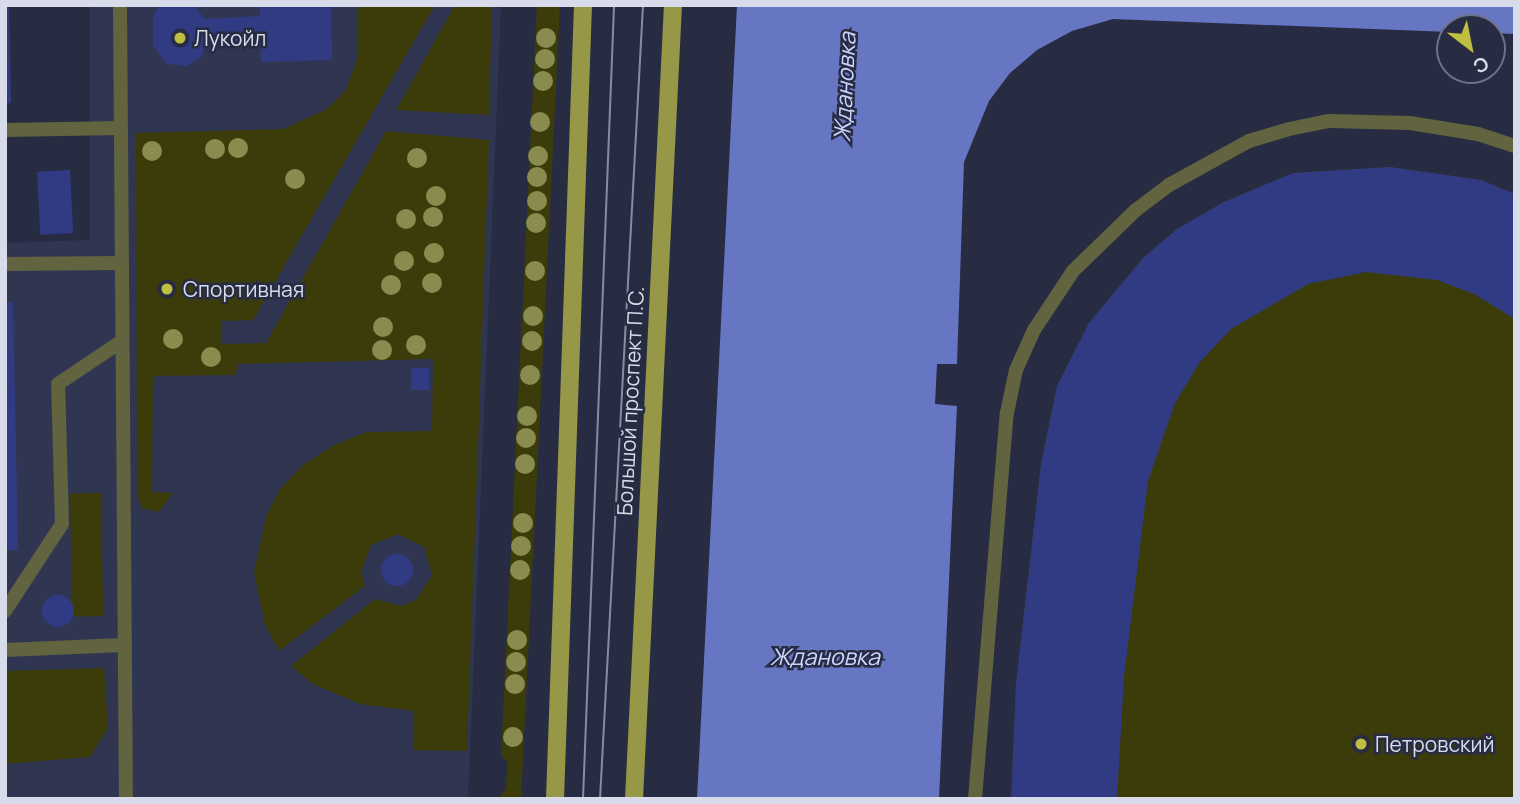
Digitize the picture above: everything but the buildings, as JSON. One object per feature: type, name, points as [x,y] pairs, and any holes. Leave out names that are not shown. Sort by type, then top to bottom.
[{"type":"main road","points":[[555,799],[583,5]]},
{"type":"main road","name":"Большой проспект П.С.","points":[[634,799],[673,5]]},
{"type":"lane","points":[[120,5],[119,343],[126,799]]},
{"type":"lane","points":[[975,799],[1007,413],[1016,370],[1034,330],[1073,271],[1136,210],[1169,185],[1249,141],[1329,121],[1410,122],[1478,134],[1515,146]]},
{"type":"lane","points":[[5,130],[120,128]]},
{"type":"lane","points":[[5,264],[120,263]]},
{"type":"lane","points":[[5,611],[62,524],[58,384],[119,343]]},
{"type":"lane","points":[[5,650],[124,645]]},
{"type":"shaded area","points":[[90,5],[501,5],[468,799],[5,799],[5,243],[90,240]]},
{"type":"shaded area","points":[[357,5],[435,5],[253,320],[222,321],[222,344],[266,343],[386,131],[489,140],[467,751],[413,750],[414,711],[360,704],[313,684],[291,666],[375,599],[402,606],[416,600],[432,575],[424,547],[398,534],[371,545],[361,572],[365,586],[279,651],[265,625],[254,573],[266,516],[280,489],[303,465],[334,445],[367,432],[432,431],[433,359],[237,364],[236,375],[153,376],[152,492],[173,493],[159,512],[142,508],[137,496],[136,133],[283,129],[327,109],[346,90],[357,59]]},
{"type":"shaded area","points":[[455,5],[492,5],[489,115],[396,110]]},
{"type":"shaded area","points":[[537,5],[560,5],[521,799],[498,799],[506,789],[507,762],[501,756]]},
{"type":"shaded area","points":[[1390,167],[1481,180],[1515,194],[1515,799],[1011,799],[1016,684],[1041,464],[1057,386],[1089,323],[1144,257],[1177,229],[1224,202],[1293,173]]},
{"type":"shaded area","points":[[101,493],[103,616],[72,617],[70,494]]},
{"type":"shaded area","points":[[104,668],[108,728],[90,757],[5,764],[5,671]]},
{"type":"water","name":"Ждановка","points":[[737,5],[1515,5],[1515,34],[1506,34],[1506,14],[1436,14],[1436,31],[1113,19],[1072,31],[1037,50],[1010,73],[989,101],[964,162],[957,364],[937,364],[935,404],[957,406],[939,799],[697,799]]},
{"type":"tram line","points":[[583,799],[614,5]]},
{"type":"tram line","points":[[600,799],[643,5]]},
{"type":"place","name":"Лукойл","points":[[180,38]]},
{"type":"place","name":"Спортивная","points":[[167,289]]},
{"type":"place","name":"Петровский","points":[[1361,744]]}]
